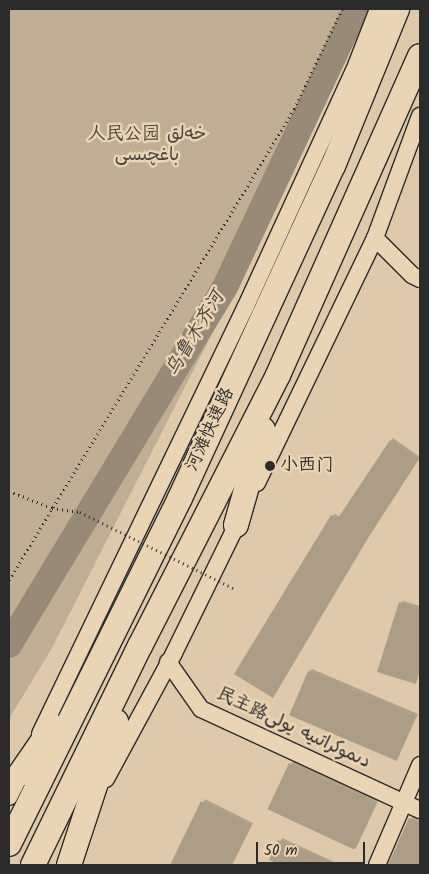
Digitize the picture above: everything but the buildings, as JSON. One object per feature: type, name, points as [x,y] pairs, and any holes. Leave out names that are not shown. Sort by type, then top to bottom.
[{"type":"highway","name":"河滩快速路","points":[[9,844],[102,652],[180,498],[333,166],[397,9]]},
{"type":"highway","name":"河滩快速路","points":[[33,865],[140,646],[278,375],[420,56]]},
{"type":"highway","points":[[236,525],[278,375]]},
{"type":"highway","points":[[69,865],[140,646]]},
{"type":"highway","points":[[20,774],[102,652]]},
{"type":"street","points":[[9,797],[246,306],[357,64],[378,9]]},
{"type":"street","points":[[61,865],[168,662],[375,238],[420,116]]},
{"type":"street","points":[[375,238],[412,275],[420,279]]},
{"type":"street","name":"民主路دىموكراتىيە يولى","points":[[168,662],[201,709],[420,810]]},
{"type":"street","points":[[377,865],[402,802],[420,765]]},
{"type":"path","points":[[9,580],[294,109],[342,9]]},
{"type":"path","points":[[9,491],[52,508],[80,512],[238,590]]},
{"type":"green space","name":"人民公园 خەلق باغچىسى","points":[[9,9],[358,9],[248,263],[52,648],[9,719]]},
{"type":"waterway","name":"乌鲁木齐河","points":[[9,645],[226,285],[356,9]]},
{"type":"place","name":"小西门","points":[[270,466]]}]
